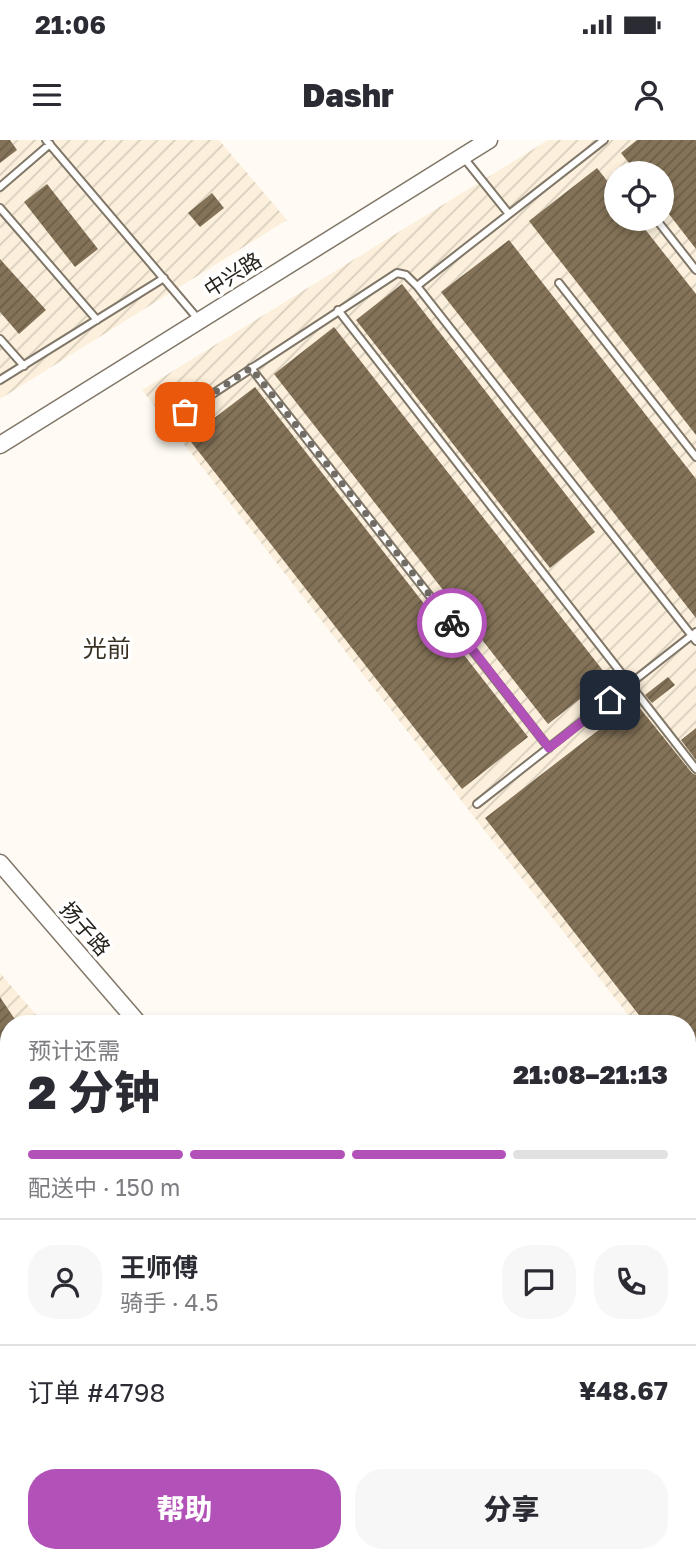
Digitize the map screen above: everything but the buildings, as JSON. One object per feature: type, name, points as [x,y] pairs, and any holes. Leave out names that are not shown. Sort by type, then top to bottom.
[{"type":"street","name":"中兴路","points":[[0,445],[489,140]]},
{"type":"street","name":"扬子路","points":[[0,863],[131,1015]]},
{"type":"lane","points":[[417,286],[604,140]]},
{"type":"lane","points":[[0,187],[48,142],[200,320]]},
{"type":"lane","points":[[462,157],[509,214]]},
{"type":"lane","points":[[0,208],[97,320]]},
{"type":"lane","points":[[665,231],[696,270]]},
{"type":"lane","points":[[185,412],[397,273],[406,275],[695,636],[477,804]]},
{"type":"lane","points":[[0,380],[164,278]]},
{"type":"lane","points":[[559,283],[696,457]]},
{"type":"lane","points":[[338,310],[696,769]]},
{"type":"lane","points":[[0,339],[24,366]]},
{"type":"lane","points":[[251,368],[549,748]]},
{"type":"shaded area","points":[[0,140],[219,140],[287,220],[0,399]]},
{"type":"shaded area","points":[[548,140],[696,140],[696,1015],[628,1015],[142,390]]},
{"type":"shaded area","points":[[0,973],[36,1015],[0,1015]]},
{"type":"way so far","points":[[185,412],[251,368],[452,623]]},
{"type":"district","name":"光前","points":[[107,649]]},
{"type":"route","points":[[452,623],[549,748],[610,700]]}]
